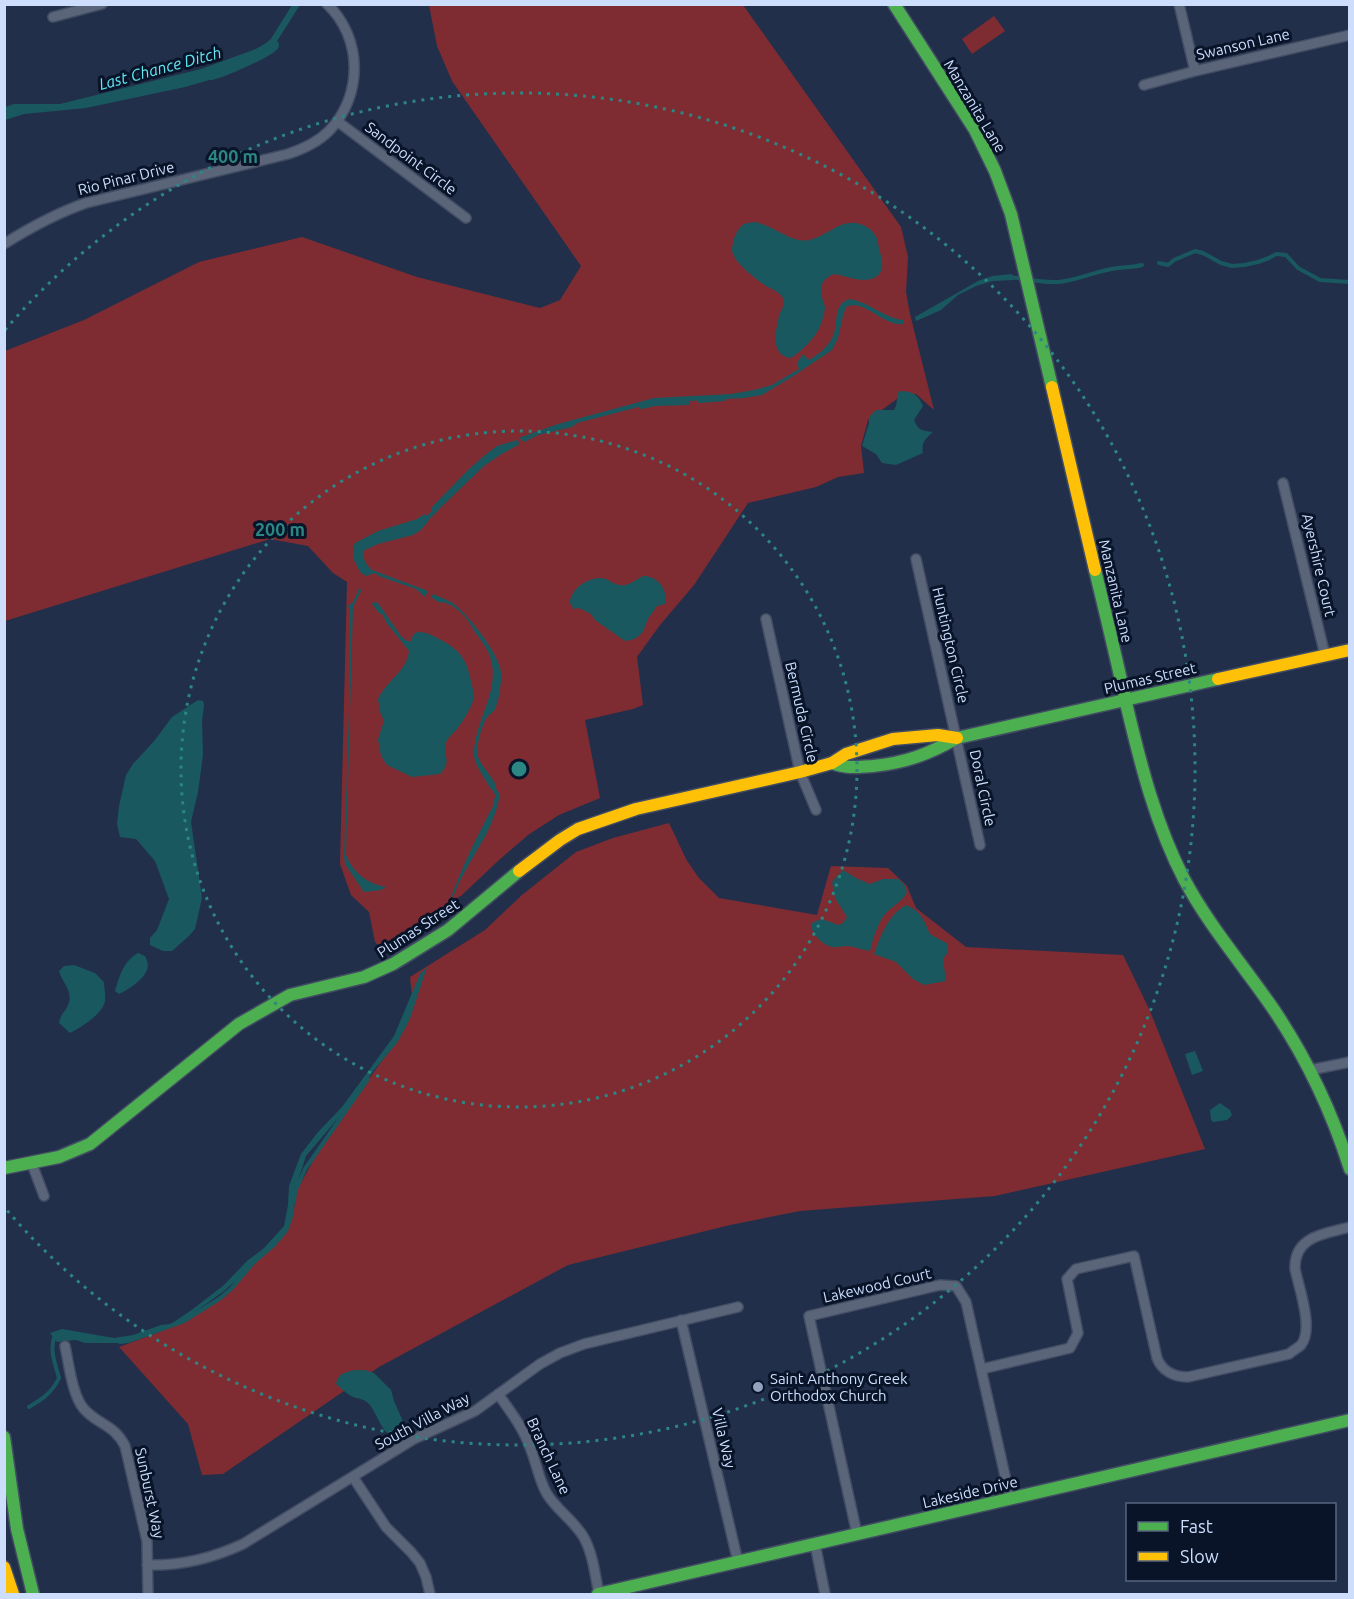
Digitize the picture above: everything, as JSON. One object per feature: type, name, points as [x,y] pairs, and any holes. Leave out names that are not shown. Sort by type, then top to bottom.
[{"type":"street","points":[[53,17],[102,4]]},
{"type":"street","name":"Rio Pinar Drive","points":[[4,244],[62,211],[86,202],[288,154],[315,142],[327,132],[346,108],[352,93],[354,77],[355,62],[347,32],[327,4]]},
{"type":"street","name":"Manzanita Lane","points":[[894,4],[962,109],[985,150],[1011,214],[1126,699],[1148,788],[1159,822],[1176,862],[1199,904],[1282,1023],[1310,1070],[1335,1126],[1350,1169]]},
{"type":"street","points":[[1179,4],[1195,71]]},
{"type":"street","name":"Swanson Lane","points":[[1144,85],[1350,35]]},
{"type":"street","name":"Sandpoint Circle","points":[[337,121],[466,218]]},
{"type":"street","name":"Ayershire Court","points":[[1283,483],[1324,655]]},
{"type":"street","name":"Huntington Circle","points":[[916,559],[957,738]]},
{"type":"street","name":"Bermuda Circle","points":[[766,619],[800,772],[816,810]]},
{"type":"street","name":"Plumas Street","points":[[832,763],[847,768],[893,764],[931,752],[957,738],[1350,650]]},
{"type":"street","name":"Plumas Street","points":[[4,1168],[33,1164],[71,1154],[90,1144],[107,1127],[239,1024],[290,995],[364,977],[393,964],[448,930],[530,862],[578,829],[626,812],[832,763],[846,754],[893,739],[938,735],[957,738]]},
{"type":"street","name":"Doral Circle","points":[[957,738],[980,845]]},
{"type":"street","points":[[1310,1070],[1350,1062]]},
{"type":"street","points":[[33,1164],[44,1196]]},
{"type":"street","points":[[981,1369],[1070,1348],[1078,1333],[1067,1279],[1076,1269],[1134,1256],[1157,1358],[1173,1376],[1188,1377],[1289,1354],[1301,1345],[1306,1334],[1307,1323],[1295,1269],[1298,1251],[1305,1242],[1313,1237],[1350,1227]]},
{"type":"street","name":"Lakewood Court","points":[[857,1534],[809,1316],[940,1285],[956,1286],[966,1302],[1010,1498]]},
{"type":"street","name":"South Villa Way","points":[[147,1565],[169,1566],[219,1554],[243,1544],[414,1439],[475,1411],[540,1364],[560,1353],[584,1344],[738,1307]]},
{"type":"street","name":"Villa Way","points":[[681,1320],[738,1562]]},
{"type":"street","name":"Sunburst Way","points":[[65,1346],[77,1398],[82,1407],[90,1415],[113,1429],[121,1437],[125,1446],[147,1541],[148,1594]]},
{"type":"street","name":"Branch Lane","points":[[498,1394],[523,1432],[547,1494],[583,1536],[589,1549],[598,1594]]},
{"type":"street","name":"Lakeside Drive","points":[[598,1594],[1350,1420]]},
{"type":"street","points":[[4,1437],[17,1529],[33,1594]]},
{"type":"street","points":[[4,1477],[11,1493]]},
{"type":"street","points":[[353,1477],[386,1527],[420,1563],[430,1594]]},
{"type":"street","points":[[814,1544],[825,1594]]},
{"type":"street","points":[[4,1567],[13,1594]]},
{"type":"shaded area","points":[[292,5],[300,5],[272,49],[227,68],[220,77],[185,87],[86,108],[24,114],[5,120],[5,107],[14,104],[60,104],[201,69],[267,45]]},
{"type":"shaded area","points":[[429,5],[743,5],[901,227],[908,257],[906,292],[934,410],[916,394],[901,396],[868,420],[861,446],[864,473],[838,477],[816,487],[748,503],[694,585],[660,625],[637,657],[643,705],[585,720],[600,798],[559,815],[528,835],[462,895],[395,938],[378,945],[375,942],[369,912],[351,895],[340,864],[347,582],[333,573],[308,546],[270,539],[5,621],[5,351],[84,320],[199,262],[302,237],[417,277],[540,308],[560,300],[581,266],[452,81],[437,46]]},
{"type":"shaded area","points":[[994,16],[1005,31],[972,54],[962,39]]},
{"type":"shaded area","points":[[753,222],[802,240],[816,238],[843,225],[857,223],[871,230],[877,240],[882,262],[879,274],[866,280],[834,274],[826,279],[821,289],[825,307],[820,327],[810,342],[791,358],[779,352],[776,341],[779,316],[784,305],[783,298],[749,273],[732,253],[739,229],[744,224]]},
{"type":"shaded area","points":[[1012,274],[1014,280],[993,281],[976,286],[958,295],[941,310],[916,321],[915,317],[978,281],[992,276]]},
{"type":"shaded area","points":[[850,299],[903,320],[904,324],[896,324],[860,306],[846,307],[838,338],[832,350],[762,395],[654,403],[577,423],[572,427],[538,435],[524,442],[519,438],[558,424],[654,398],[731,394],[772,385],[799,369],[797,363],[803,354],[809,360],[826,347],[835,331],[838,309],[844,301]]},
{"type":"shaded area","points":[[899,391],[917,396],[923,406],[914,420],[921,429],[933,432],[924,441],[923,453],[896,465],[882,463],[876,454],[862,446],[869,417],[876,410],[894,410]]},
{"type":"shaded area","points":[[517,440],[520,444],[484,466],[434,514],[431,508],[469,469],[497,446]]},
{"type":"shaded area","points":[[425,514],[430,519],[421,530],[413,535],[378,544],[363,551],[365,562],[372,570],[428,591],[425,597],[416,589],[375,573],[366,576],[360,572],[353,558],[355,543],[378,531],[417,519]]},
{"type":"shaded area","points":[[643,576],[653,578],[661,584],[666,598],[665,604],[657,606],[643,632],[635,639],[625,641],[595,620],[591,614],[579,608],[574,609],[570,603],[576,589],[591,580],[602,578],[621,585],[630,584]]},
{"type":"shaded area","points":[[359,589],[362,589],[353,607],[346,855],[362,877],[386,887],[381,890],[364,892],[345,864],[344,857],[350,681],[350,611],[348,606],[353,602]]},
{"type":"shaded area","points":[[433,594],[454,604],[467,617],[489,645],[499,664],[501,676],[498,701],[483,726],[477,751],[480,761],[495,783],[496,787],[491,789],[474,757],[475,743],[492,686],[493,675],[489,654],[463,615],[454,607],[440,603],[431,597]]},
{"type":"shaded area","points":[[373,602],[378,603],[407,641],[411,641],[417,632],[431,635],[454,649],[462,657],[467,668],[473,690],[473,701],[469,711],[447,741],[445,747],[447,762],[440,774],[412,777],[387,765],[381,756],[378,739],[384,721],[378,699],[405,664],[409,651],[383,615],[372,604]]},
{"type":"shaded area","points":[[198,700],[203,701],[204,705],[203,755],[191,822],[202,898],[195,929],[172,951],[163,951],[150,945],[150,938],[157,930],[169,899],[155,861],[136,839],[120,837],[117,824],[119,806],[126,775],[133,764],[172,717]]},
{"type":"shaded area","points":[[495,798],[499,799],[493,820],[449,903],[464,865]]},
{"type":"shaded area","points":[[669,823],[686,859],[698,877],[719,898],[817,915],[831,866],[888,868],[907,886],[916,908],[966,947],[1123,955],[1150,1011],[1205,1149],[995,1196],[800,1211],[730,1225],[568,1265],[379,1367],[223,1474],[202,1475],[188,1424],[119,1347],[167,1329],[221,1298],[261,1255],[293,1215],[297,1190],[324,1141],[402,1033],[413,1004],[410,977],[485,930],[522,895],[576,852],[613,838]]},
{"type":"shaded area","points":[[843,870],[870,884],[883,879],[898,879],[904,884],[907,892],[881,920],[870,951],[849,946],[829,946],[818,939],[813,932],[811,924],[818,920],[838,925],[843,923],[847,917],[835,898],[832,882]]},
{"type":"shaded area","points":[[906,905],[919,913],[930,934],[948,944],[948,952],[943,959],[946,981],[924,985],[913,979],[896,962],[874,954],[890,920]]},
{"type":"shaded area","points":[[138,953],[145,956],[148,964],[147,970],[139,981],[119,994],[115,991],[123,969]]},
{"type":"shaded area","points":[[74,965],[95,973],[104,982],[105,999],[96,1016],[70,1033],[59,1023],[70,995],[59,971],[64,966]]},
{"type":"shaded area","points":[[427,967],[410,1019],[397,1043],[306,1156],[295,1190],[294,1214],[288,1231],[280,1241],[263,1252],[224,1291],[172,1326],[119,1343],[85,1343],[76,1340],[57,1342],[50,1333],[62,1329],[114,1338],[171,1324],[224,1285],[247,1261],[264,1248],[284,1226],[289,1186],[301,1154],[342,1107],[394,1036],[420,974]]},
{"type":"shaded area","points":[[1195,1051],[1203,1071],[1192,1075],[1185,1054]]},
{"type":"shaded area","points":[[1220,1103],[1230,1110],[1232,1115],[1227,1120],[1213,1122],[1210,1110]]},
{"type":"shaded area","points":[[355,1370],[374,1373],[391,1390],[406,1428],[399,1434],[393,1436],[388,1433],[368,1403],[351,1396],[336,1384],[341,1375]]},
{"type":"waterway","name":"Last Chance Ditch","points":[[211,74],[244,61],[273,45]]},
{"type":"waterway","points":[[1159,263],[1168,265],[1195,251],[1232,266],[1258,262],[1276,254],[1286,255],[1298,268],[1320,280],[1350,282]]},
{"type":"waterway","points":[[1010,277],[1058,282],[1111,269],[1142,265]]},
{"type":"waterway","points":[[700,401],[724,399]]},
{"type":"waterway","points":[[641,407],[655,404],[688,403]]},
{"type":"waterway","points":[[424,521],[436,510]]},
{"type":"waterway","points":[[492,785],[498,796],[495,803]]},
{"type":"waterway","points":[[294,1202],[295,1192],[305,1169],[368,1079]]},
{"type":"waterway","points":[[120,1342],[184,1321],[219,1299],[231,1289],[254,1262],[275,1244]]},
{"type":"waterway","points":[[29,1407],[50,1392],[59,1378],[54,1362],[55,1335]]},
{"type":"traffic: fast","points":[[894,4],[975,130],[995,171],[1011,214],[1052,387]]},
{"type":"traffic: fast","points":[[1095,570],[1144,773],[1165,838],[1184,879],[1204,913],[1274,1010],[1308,1067],[1327,1107],[1350,1169]]},
{"type":"traffic: fast","points":[[832,763],[852,767],[896,763],[937,749],[957,738],[1218,679]]},
{"type":"traffic: fast","points":[[4,1168],[59,1157],[90,1144],[239,1024],[290,995],[364,977],[393,964],[448,930],[519,871]]},
{"type":"traffic: fast","points":[[598,1594],[1350,1420]]},
{"type":"traffic: fast","points":[[4,1437],[17,1529],[33,1594]]},
{"type":"traffic: slow","points":[[1052,387],[1095,570]]},
{"type":"traffic: slow","points":[[1218,679],[1350,650]]},
{"type":"traffic: slow","points":[[519,871],[578,829],[636,809],[800,772],[832,763],[846,754],[893,739],[938,735],[957,738]]},
{"type":"traffic: slow","points":[[4,1567],[13,1594]]},
{"type":"place","name":"Saint Anthony Greek Orthodox Church","points":[[758,1387]]}]
